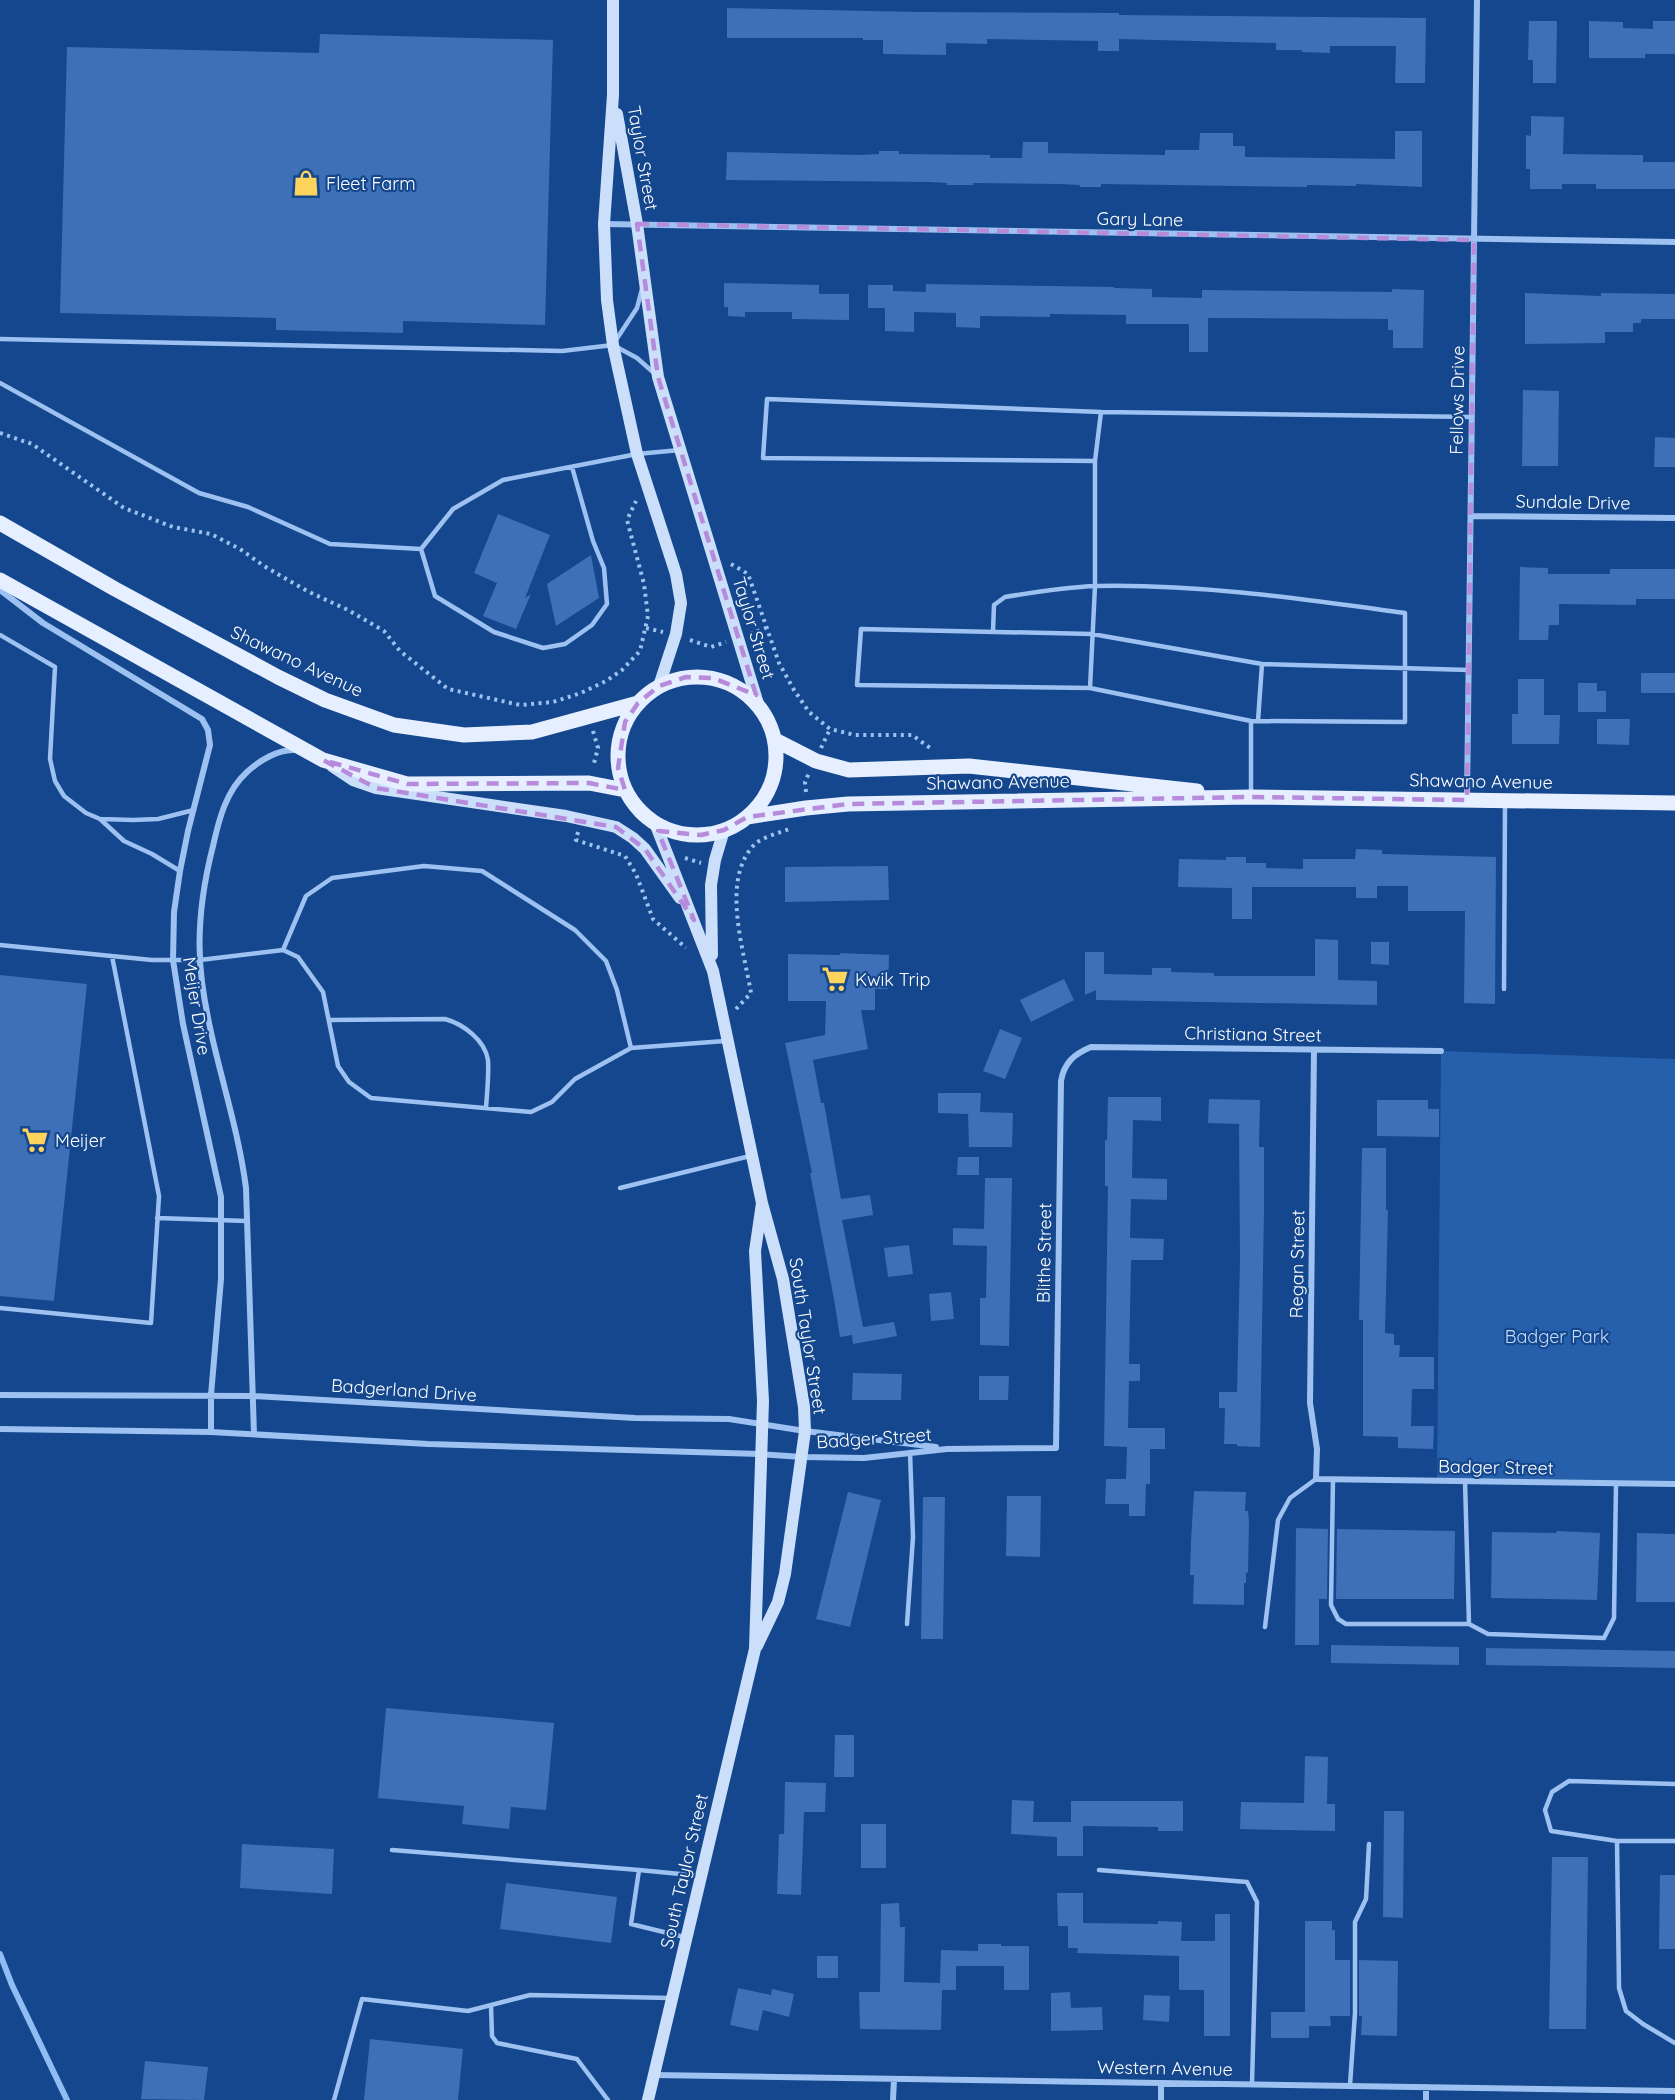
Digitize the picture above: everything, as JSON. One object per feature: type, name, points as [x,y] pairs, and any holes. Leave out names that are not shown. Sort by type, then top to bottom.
[{"type":"main road","name":"Shawano Avenue","points":[[0,524],[278,677],[325,700],[394,725],[464,735],[532,732],[638,703]]},
{"type":"main road","points":[[0,580],[318,757],[407,784],[590,783],[625,790]]},
{"type":"main road","points":[[686,677],[713,678],[739,688],[759,707],[769,722],[775,740],[776,761],[772,782],[762,802],[747,818],[724,830],[701,835],[677,833],[655,823],[638,809],[625,790],[618,768],[618,744],[625,722],[638,703],[660,686],[686,677]]},
{"type":"main road","name":"Shawano Avenue","points":[[775,740],[816,761],[849,770],[969,766],[1251,797]]},
{"type":"main road","name":"Shawano Avenue","points":[[747,818],[806,808],[848,804],[1251,797],[1675,803]]},
{"type":"street","points":[[613,0],[614,96]]},
{"type":"street","name":"Fellows Drive","points":[[1467,800],[1477,0]]},
{"type":"street","name":"Taylor Street","points":[[614,96],[604,224],[607,300],[613,345],[638,454],[676,574],[681,603],[676,634],[660,686]]},
{"type":"street","name":"Taylor Street","points":[[614,96],[637,224],[658,377],[759,707]]},
{"type":"street","name":"Gary Lane","points":[[604,224],[1675,242]]},
{"type":"street","name":"Sundale Drive","points":[[1471,516],[1675,518]]},
{"type":"street","name":"Meijer Drive","points":[[0,590],[43,623],[202,719],[208,730],[210,745],[180,871],[174,912],[173,960],[183,1024],[221,1197],[221,1279],[211,1432]]},
{"type":"street","name":"Meijer Drive","points":[[255,1434],[247,1221],[242,1154],[206,1007],[200,960],[200,931],[209,861],[216,830],[238,780],[269,757],[292,749],[318,757]]},
{"type":"street","points":[[318,757],[353,780],[376,788],[566,816],[616,827],[627,833],[645,849],[694,920]]},
{"type":"street","name":"South Taylor Street","points":[[655,823],[713,971]]},
{"type":"street","name":"South Taylor Street","points":[[724,830],[715,860],[711,885],[710,931],[713,971],[762,1203],[783,1279],[806,1431],[794,1519],[778,1602],[755,1649]]},
{"type":"street","name":"Christiana Street","points":[[1069,1061],[1078,1052],[1091,1047],[1441,1051]]},
{"type":"street","name":"Regan Street","points":[[1314,1050],[1310,1403],[1317,1449],[1316,1479]]},
{"type":"street","name":"Blithe Street","points":[[1056,1448],[1061,1081],[1069,1061]]},
{"type":"street","name":"South Taylor Street","points":[[648,2100],[755,1649],[763,1401],[755,1251],[762,1203]]},
{"type":"street","name":"Badgerland Drive","points":[[0,1395],[254,1396],[635,1418],[729,1419],[806,1431]]},
{"type":"street","points":[[0,1429],[211,1432],[461,1445],[802,1457]]},
{"type":"street","name":"Badger Street","points":[[806,1431],[947,1449]]},
{"type":"street","name":"Badger Street","points":[[802,1457],[864,1458],[947,1449],[1056,1448]]},
{"type":"street","name":"Badger Street","points":[[1316,1479],[1675,1484]]},
{"type":"street","name":"Western Avenue","points":[[654,2075],[1675,2091]]},
{"type":"street","points":[[893,2100],[894,2079]]},
{"type":"street","points":[[1161,2083],[1161,2100]]},
{"type":"street","points":[[1426,2087],[1426,2100]]},
{"type":"lane","points":[[613,345],[637,308],[644,281]]},
{"type":"lane","points":[[0,339],[562,351],[613,345],[637,358],[658,377]]},
{"type":"lane","points":[[0,383],[199,493],[248,507],[330,544],[421,549]]},
{"type":"lane","points":[[1095,461],[763,458],[767,399],[1101,412],[1472,417]]},
{"type":"lane","points":[[1090,688],[1095,586],[1095,461],[1101,412]]},
{"type":"lane","points":[[421,549],[453,509],[503,480],[638,454],[680,450]]},
{"type":"lane","points":[[421,549],[435,596],[494,632],[543,648],[565,644],[592,626],[607,604],[604,568],[593,541],[572,467]]},
{"type":"lane","points":[[993,632],[994,605],[1005,597],[1095,586],[1190,589],[1271,595],[1405,613],[1406,669],[1405,722],[1251,721],[1090,688],[857,685],[861,628],[993,632],[1092,634],[1262,664],[1406,669],[1469,670]]},
{"type":"lane","points":[[0,636],[55,668],[50,759],[55,781],[64,796],[87,813],[100,819],[124,841],[153,854],[180,871]]},
{"type":"lane","points":[[1258,721],[1262,664]]},
{"type":"lane","points":[[1251,721],[1251,797]]},
{"type":"lane","points":[[1504,989],[1505,800]]},
{"type":"lane","points":[[100,819],[158,819],[194,810]]},
{"type":"lane","points":[[283,950],[306,896],[332,879],[424,866],[482,871],[575,930],[606,961],[617,990],[632,1048]]},
{"type":"lane","points":[[0,945],[152,960],[200,960],[283,950],[298,957],[323,992],[338,1066],[350,1082],[371,1098],[531,1112],[552,1102],[575,1079],[632,1048],[728,1041]]},
{"type":"lane","points":[[0,1308],[151,1323],[159,1196],[112,956]]},
{"type":"lane","points":[[329,1020],[445,1019],[458,1023],[478,1040],[488,1058],[486,1108]]},
{"type":"lane","points":[[620,1188],[753,1155]]},
{"type":"lane","points":[[157,1218],[247,1221]]},
{"type":"lane","points":[[907,1624],[913,1537],[910,1452]]},
{"type":"lane","points":[[1265,1627],[1278,1521],[1290,1498],[1316,1479]]},
{"type":"lane","points":[[1333,1479],[1331,1605],[1338,1619],[1346,1624],[1469,1624],[1488,1634],[1604,1638],[1614,1618],[1616,1484]]},
{"type":"lane","points":[[1465,1481],[1469,1624]]},
{"type":"lane","points":[[1675,1784],[1569,1781],[1552,1792],[1545,1810],[1551,1831],[1617,1841],[1675,1841]]},
{"type":"lane","points":[[1617,1841],[1619,1988],[1626,2011],[1675,2043]]},
{"type":"lane","points":[[1350,2085],[1355,2013],[1355,1922],[1366,1899],[1369,1844]]},
{"type":"lane","points":[[392,1850],[701,1876]]},
{"type":"lane","points":[[639,1870],[631,1924],[687,1937]]},
{"type":"lane","points":[[1099,1870],[1247,1882],[1257,1902],[1252,2084]]},
{"type":"lane","points":[[334,2100],[362,1999],[468,2011],[530,1995],[672,1998]]},
{"type":"lane","points":[[491,2005],[492,2036],[497,2043],[577,2059],[608,2100]]},
{"type":"path","points":[[0,433],[32,444],[124,508],[172,527],[211,534],[240,549],[307,591],[348,610],[384,631],[400,651]]},
{"type":"path","points":[[748,574],[779,663],[809,712],[830,729],[855,735],[912,735]]},
{"type":"path","points":[[646,627],[668,634]]},
{"type":"path","points":[[744,635],[766,628]]},
{"type":"path","points":[[690,640],[711,646],[733,639]]},
{"type":"path","points":[[820,750],[830,729]]},
{"type":"path","points":[[806,793],[805,782],[810,772]]},
{"type":"path","points":[[751,993],[736,908],[738,874],[756,843],[797,826]]},
{"type":"path","points":[[576,840],[625,856],[636,874],[654,919],[688,949]]},
{"type":"highlighted area","points":[[637,224],[1474,240],[1467,800],[1251,797],[848,804],[747,817],[724,830],[701,835],[658,831],[694,920],[645,849],[616,827],[376,788],[323,760],[407,784],[589,783],[625,790],[618,768],[625,722],[638,703],[659,686],[686,677],[713,678],[756,695],[658,377]]},
{"type":"green space","name":"Badger Park","points":[[1441,1051],[1675,1059],[1675,1484],[1437,1481]]},
{"type":"building","points":[[727,8],[1426,18],[1425,83],[1395,83],[1396,46],[1330,46],[1330,53],[1276,50],[1276,43],[1119,39],[1119,51],[1098,51],[1098,41],[987,39],[987,44],[946,43],[946,55],[883,54],[883,40],[727,38]]},
{"type":"building","points":[[1529,21],[1557,21],[1556,83],[1533,83],[1533,60],[1528,60]]},
{"type":"building","points":[[1589,21],[1623,22],[1623,28],[1653,29],[1653,21],[1675,21],[1675,54],[1645,54],[1645,58],[1589,58]]},
{"type":"building","name":"Fleet Farm","points":[[320,34],[553,40],[545,325],[403,321],[403,333],[276,330],[276,318],[60,313],[67,47],[319,53]]},
{"type":"building","points":[[1531,116],[1564,117],[1563,154],[1643,155],[1643,162],[1675,162],[1675,189],[1596,189],[1596,184],[1562,184],[1562,189],[1530,189],[1530,169],[1526,169],[1526,135],[1531,136]]},
{"type":"building","points":[[1395,131],[1422,131],[1422,187],[1356,184],[1356,186],[1307,185],[1307,187],[1101,184],[1101,187],[1080,187],[1080,185],[1059,184],[947,185],[947,183],[928,182],[726,180],[727,152],[859,155],[879,154],[879,151],[899,151],[899,154],[990,155],[990,158],[1022,158],[1023,142],[1048,142],[1048,153],[1165,155],[1165,150],[1199,150],[1200,133],[1233,133],[1233,146],[1245,146],[1245,157],[1395,159]]},
{"type":"building","points":[[724,283],[819,285],[819,294],[849,294],[849,320],[792,319],[792,312],[745,312],[745,317],[728,316],[728,307],[724,307]]},
{"type":"building","points":[[926,284],[1114,287],[1152,289],[1152,297],[1202,298],[1202,290],[1392,292],[1392,289],[1424,290],[1423,348],[1393,348],[1393,330],[1388,330],[1388,319],[1208,318],[1208,352],[1189,352],[1189,324],[1126,324],[1126,315],[980,316],[980,328],[956,327],[956,313],[914,312],[914,332],[885,331],[885,308],[868,308],[868,285],[893,285],[893,291],[926,292]]},
{"type":"building","points":[[1525,293],[1601,296],[1601,293],[1675,294],[1675,319],[1641,319],[1641,323],[1633,323],[1633,332],[1605,332],[1605,343],[1525,344]]},
{"type":"building","points":[[1523,390],[1559,391],[1558,466],[1522,466]]},
{"type":"building","points":[[1655,437],[1675,438],[1675,467],[1654,467]]},
{"type":"building","points":[[498,514],[550,535],[525,598],[531,594],[516,629],[483,616],[497,583],[474,573]]},
{"type":"building","points":[[591,555],[599,598],[556,626],[547,584]]},
{"type":"building","points":[[1520,567],[1548,568],[1548,574],[1610,574],[1610,569],[1675,569],[1675,599],[1636,599],[1636,605],[1559,604],[1559,625],[1549,625],[1548,640],[1519,640]]},
{"type":"building","points":[[1641,673],[1675,673],[1675,693],[1641,693]]},
{"type":"building","points":[[1518,679],[1544,679],[1544,715],[1560,715],[1559,744],[1512,744],[1512,714],[1518,714]]},
{"type":"building","points":[[1578,683],[1597,683],[1597,691],[1606,691],[1606,712],[1578,712]]},
{"type":"building","points":[[1597,719],[1630,719],[1629,745],[1597,744]]},
{"type":"building","points":[[1356,849],[1382,850],[1382,854],[1496,857],[1495,1004],[1464,1003],[1465,911],[1408,911],[1408,886],[1377,886],[1377,898],[1356,898],[1356,887],[1252,887],[1252,919],[1232,919],[1232,888],[1178,887],[1179,859],[1226,860],[1226,857],[1246,857],[1246,863],[1266,863],[1266,868],[1303,869],[1303,859],[1355,859]]},
{"type":"building","points":[[888,866],[889,900],[785,902],[785,867]]},
{"type":"building","points":[[1315,939],[1338,940],[1338,980],[1377,981],[1377,1005],[1096,1000],[1096,990],[1085,995],[1085,952],[1104,952],[1104,974],[1152,975],[1152,968],[1171,968],[1171,972],[1214,973],[1214,976],[1315,976]]},
{"type":"building","points":[[1371,942],[1389,942],[1389,965],[1371,964]]},
{"type":"building","points":[[840,953],[889,955],[888,989],[875,989],[875,1010],[861,1010],[868,1049],[813,1060],[821,1103],[824,1103],[841,1199],[870,1195],[873,1215],[842,1220],[863,1327],[894,1322],[897,1336],[853,1344],[852,1335],[840,1337],[810,1173],[812,1173],[785,1043],[825,1035],[826,1001],[788,1001],[788,954],[840,955]]},
{"type":"building","name":"Meijer","points":[[0,975],[87,984],[54,1301],[0,1296]]},
{"type":"building","points":[[1064,979],[1074,1000],[1031,1022],[1020,1000]]},
{"type":"building","points":[[1000,1029],[1022,1038],[1005,1079],[983,1071]]},
{"type":"building","points":[[938,1093],[981,1093],[980,1112],[1013,1113],[1012,1147],[969,1147],[968,1114],[938,1113]]},
{"type":"building","points":[[1108,1097],[1161,1097],[1161,1121],[1133,1120],[1132,1178],[1167,1179],[1167,1200],[1131,1199],[1130,1238],[1164,1239],[1163,1260],[1131,1260],[1129,1364],[1140,1364],[1140,1381],[1129,1381],[1128,1428],[1165,1428],[1165,1449],[1150,1449],[1150,1484],[1146,1484],[1145,1516],[1129,1516],[1129,1504],[1105,1504],[1106,1479],[1126,1479],[1127,1447],[1104,1446],[1108,1186],[1105,1186],[1105,1140],[1107,1140]]},
{"type":"building","points":[[1209,1099],[1260,1100],[1259,1147],[1264,1147],[1264,1210],[1260,1447],[1224,1444],[1225,1408],[1219,1408],[1219,1392],[1237,1392],[1240,1259],[1239,1124],[1208,1123]]},
{"type":"building","points":[[1377,1100],[1428,1100],[1428,1109],[1439,1109],[1439,1137],[1377,1136]]},
{"type":"building","points":[[1362,1148],[1386,1148],[1386,1210],[1388,1210],[1385,1333],[1394,1334],[1394,1345],[1400,1345],[1399,1357],[1434,1357],[1434,1389],[1412,1389],[1411,1426],[1434,1426],[1433,1449],[1398,1448],[1398,1437],[1363,1436],[1363,1320],[1359,1320]]},
{"type":"building","points":[[958,1157],[979,1157],[979,1175],[957,1175]]},
{"type":"building","points":[[985,1178],[1012,1178],[1009,1346],[980,1345],[980,1298],[986,1298],[987,1246],[953,1245],[953,1228],[984,1229]]},
{"type":"building","points":[[909,1245],[913,1274],[888,1277],[884,1248]]},
{"type":"building","points":[[951,1292],[954,1319],[931,1321],[929,1294]]},
{"type":"building","points":[[853,1373],[902,1374],[901,1400],[852,1400]]},
{"type":"building","points":[[979,1376],[1009,1376],[1008,1400],[979,1400]]},
{"type":"building","points":[[1194,1491],[1246,1492],[1245,1511],[1248,1511],[1249,1522],[1248,1573],[1246,1572],[1246,1583],[1244,1583],[1244,1605],[1193,1604],[1194,1575],[1190,1575]]},
{"type":"building","points":[[848,1492],[881,1500],[850,1627],[816,1619]]},
{"type":"building","points":[[1007,1496],[1041,1496],[1040,1557],[1006,1556]]},
{"type":"building","points":[[923,1497],[945,1497],[943,1639],[921,1639]]},
{"type":"building","points":[[1296,1528],[1328,1529],[1327,1599],[1319,1599],[1319,1645],[1295,1645]]},
{"type":"building","points":[[1337,1529],[1455,1531],[1454,1599],[1336,1599]]},
{"type":"building","points":[[1557,1531],[1600,1533],[1597,1600],[1491,1598],[1492,1532],[1556,1533]]},
{"type":"building","points":[[1637,1533],[1675,1534],[1675,1602],[1636,1602]]},
{"type":"building","points":[[1331,1645],[1459,1647],[1459,1665],[1331,1663]]},
{"type":"building","points":[[1486,1648],[1675,1651],[1675,1668],[1486,1665]]},
{"type":"building","points":[[386,1708],[554,1723],[546,1810],[511,1807],[509,1829],[462,1824],[464,1806],[378,1798]]},
{"type":"building","points":[[835,1735],[854,1735],[854,1777],[834,1777]]},
{"type":"building","points":[[1305,1756],[1328,1757],[1327,1804],[1335,1804],[1335,1831],[1240,1829],[1241,1802],[1304,1803]]},
{"type":"building","points":[[785,1782],[826,1783],[825,1812],[804,1812],[801,1895],[777,1894],[779,1834],[784,1834]]},
{"type":"building","points":[[1012,1800],[1034,1801],[1033,1822],[1071,1822],[1071,1801],[1183,1801],[1183,1831],[1158,1831],[1158,1827],[1083,1826],[1083,1856],[1057,1856],[1057,1837],[1011,1834]]},
{"type":"building","points":[[1384,1811],[1404,1811],[1403,1918],[1383,1917]]},
{"type":"building","points":[[861,1824],[886,1824],[886,1868],[861,1868]]},
{"type":"building","points":[[242,1844],[334,1849],[332,1894],[240,1888]]},
{"type":"building","points":[[1552,1857],[1588,1857],[1586,2029],[1549,2029]]},
{"type":"building","points":[[1660,1875],[1675,1875],[1675,1949],[1659,1949]]},
{"type":"building","points":[[506,1883],[617,1897],[611,1943],[500,1929]]},
{"type":"building","points":[[1057,1893],[1083,1893],[1083,1923],[1182,1922],[1181,1941],[1215,1941],[1215,1914],[1230,1914],[1230,2036],[1204,2036],[1204,1990],[1179,1990],[1179,1956],[1077,1953],[1078,1948],[1068,1948],[1068,1926],[1058,1926]]},
{"type":"building","points":[[899,1903],[900,1927],[905,1927],[904,1982],[940,1983],[941,1950],[978,1951],[978,1944],[1001,1944],[1001,1946],[1029,1946],[1029,1990],[1004,1990],[1004,1966],[956,1966],[956,1990],[942,1990],[941,2030],[860,2029],[859,1992],[880,1992],[881,1904]]},
{"type":"building","points":[[1305,1921],[1332,1921],[1332,1930],[1335,1930],[1335,1960],[1350,1960],[1350,2016],[1330,2016],[1331,2026],[1309,2026],[1309,2038],[1271,2038],[1271,2012],[1305,2012]]},
{"type":"building","points":[[817,1956],[838,1956],[838,1978],[817,1978]]},
{"type":"building","points":[[1359,1960],[1398,1961],[1397,2036],[1361,2035]]},
{"type":"building","points":[[738,1988],[771,1995],[772,1989],[794,1994],[789,2017],[763,2010],[758,2031],[730,2025]]},
{"type":"building","points":[[1070,1992],[1071,2008],[1102,2007],[1103,2030],[1051,2031],[1051,1993]]},
{"type":"building","points":[[1144,1995],[1170,1996],[1169,2022],[1143,2020]]},
{"type":"building","points":[[370,2039],[463,2049],[458,2100],[364,2100]]},
{"type":"building","points":[[145,2061],[208,2067],[204,2100],[141,2099]]},
{"type":"waterway","points":[[0,1954],[12,1985],[67,2100]]},
{"type":"place","name":"Fleet Farm","points":[[306,183]]},
{"type":"place","name":"Kwik Trip","points":[[835,979]]},
{"type":"place","name":"Meijer","points":[[35,1140]]}]
